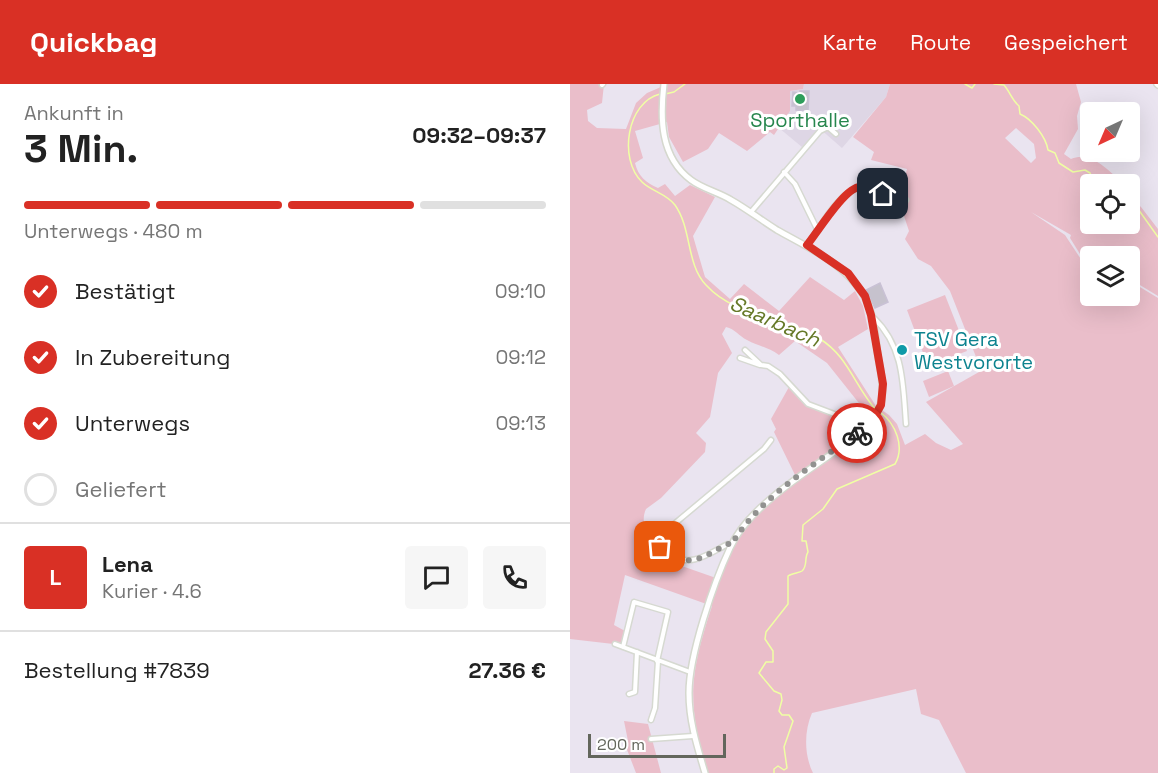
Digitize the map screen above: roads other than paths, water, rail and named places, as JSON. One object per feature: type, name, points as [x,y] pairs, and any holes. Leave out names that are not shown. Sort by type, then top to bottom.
[{"type":"main road","points":[[664,85],[663,136],[682,172],[692,181],[729,199],[807,245],[848,273],[865,296],[871,315],[883,384],[881,405],[867,426],[768,500],[731,545],[699,636],[690,672],[689,709],[693,736],[705,773]]},
{"type":"street","points":[[751,213],[820,131],[828,127],[837,134]]},
{"type":"street","points":[[784,172],[795,184],[818,231]]},
{"type":"street","points":[[807,245],[838,204],[854,189],[860,187],[906,200]]},
{"type":"street","points":[[871,315],[882,326],[900,362],[906,424]]},
{"type":"street","points":[[746,350],[761,365]]},
{"type":"street","points":[[740,358],[768,366],[780,374],[808,404],[867,426]]},
{"type":"street","points":[[731,545],[728,544],[704,557],[686,561],[670,555],[660,547],[657,541],[661,535],[764,449],[771,440]]},
{"type":"street","points":[[623,647],[634,602],[668,612],[658,661],[655,708],[651,720]]},
{"type":"street","points":[[615,644],[690,672]]},
{"type":"street","points":[[629,694],[635,692],[637,652]]},
{"type":"street","points":[[651,739],[693,736]]},
{"type":"waterway","name":"Saarbach","points":[[665,94],[674,92],[685,84]]},
{"type":"waterway","name":"Saarbach","points":[[965,84],[972,88],[975,84]]},
{"type":"waterway","name":"Saarbach","points":[[994,84],[1004,85],[1019,106],[1020,114],[1038,129],[1048,150],[1055,153],[1059,163],[1073,172],[1085,170],[1090,174]]},
{"type":"waterway","name":"Saarbach","points":[[660,94],[649,99],[633,119],[628,146],[630,160],[642,182],[675,205],[684,225],[695,267],[700,277],[718,296],[732,304],[806,331],[830,346],[838,354],[876,410]]},
{"type":"waterway","name":"Saarbach","points":[[1140,212],[1158,237]]},
{"type":"waterway","name":"Saarbach","points":[[774,773],[774,769],[778,766],[784,770],[787,768],[784,747],[793,721],[789,715],[782,715],[779,711],[781,694],[774,691],[759,673],[766,662],[773,662],[773,651],[765,639],[766,632],[788,604],[788,576],[802,571],[805,567],[808,552],[806,541],[802,541],[803,525],[823,509],[837,489],[895,464],[899,450],[897,436],[886,417],[880,412]]},
{"type":"place","name":"Sporthalle","points":[[800,99]]},
{"type":"place","name":"TSV Gera Westvororte","points":[[902,350]]}]
